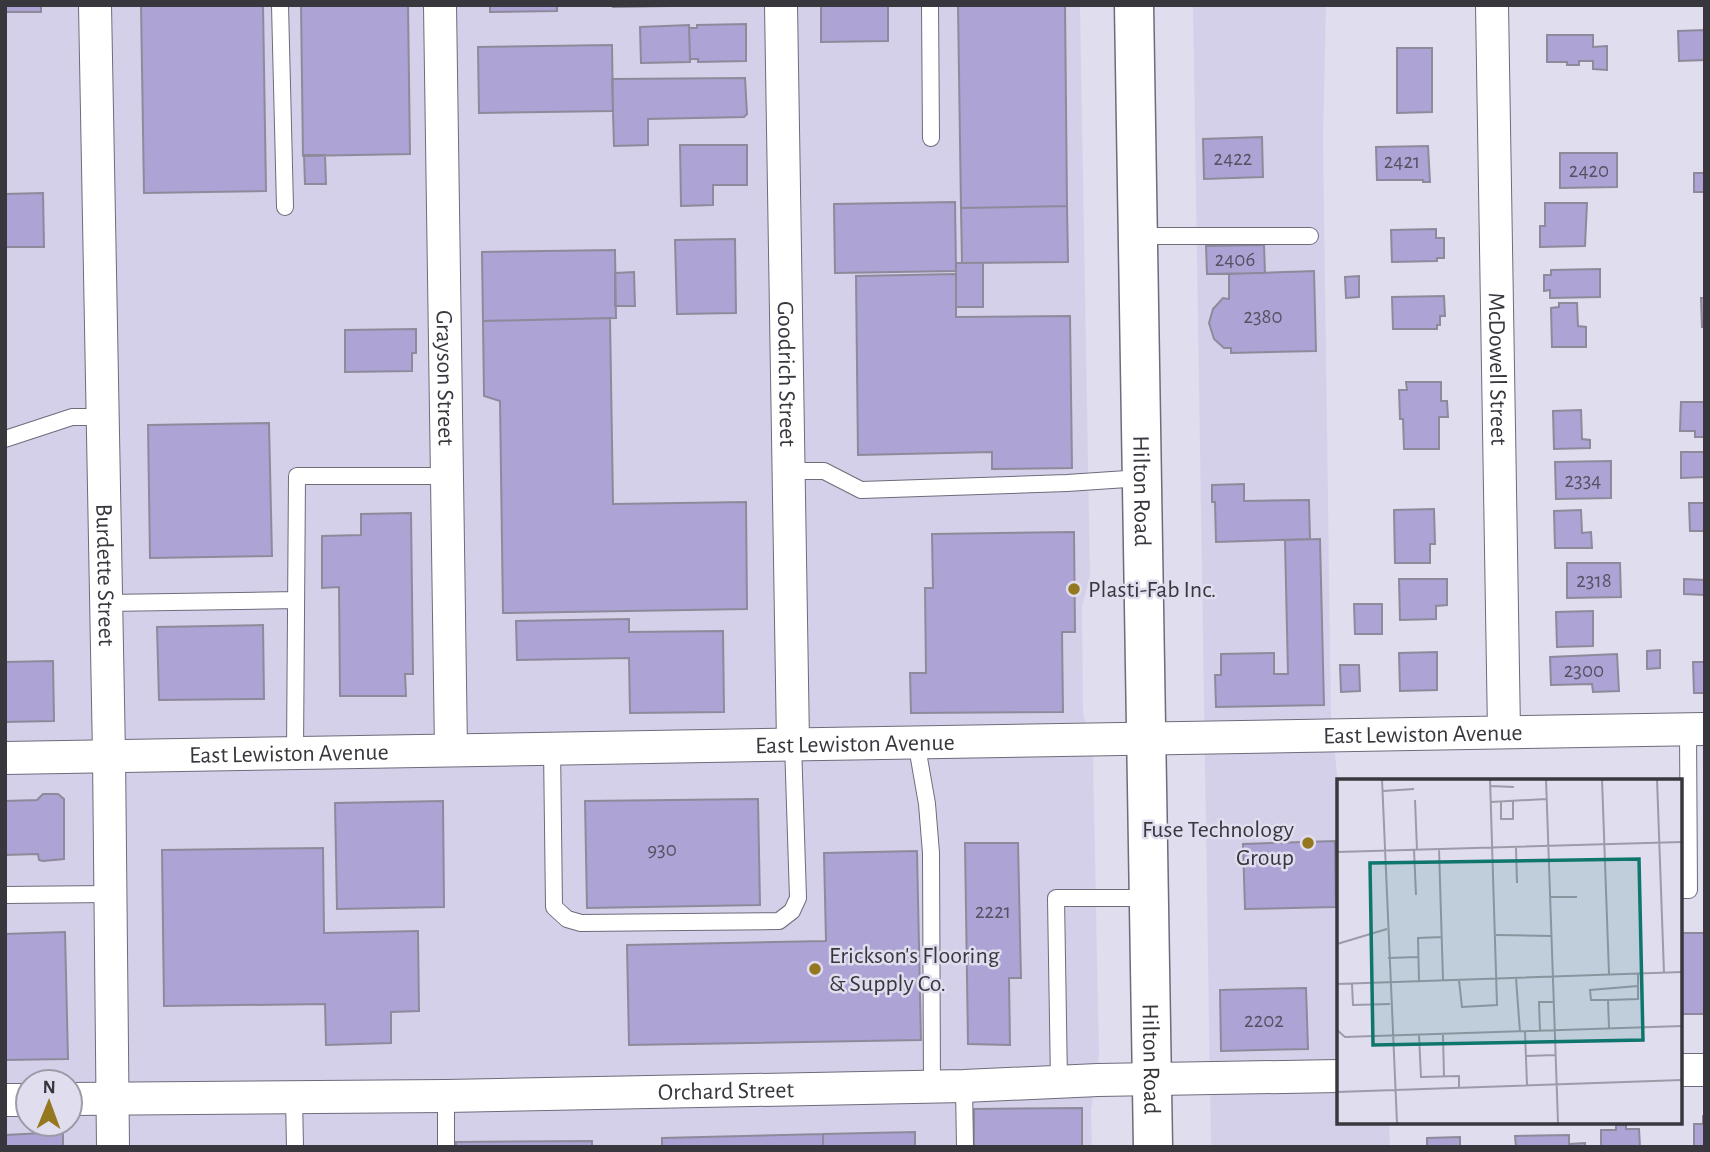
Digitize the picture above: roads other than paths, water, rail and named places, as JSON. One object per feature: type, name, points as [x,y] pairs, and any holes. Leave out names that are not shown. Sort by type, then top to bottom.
[{"type":"street","name":"Burdette Street","points":[[95,5],[109,755],[113,1147]]},
{"type":"street","name":"Grayson Street","points":[[440,5],[451,750]]},
{"type":"street","name":"Goodrich Street","points":[[781,5],[793,743]]},
{"type":"street","name":"Hilton Road","points":[[1134,5],[1153,1147]]},
{"type":"street","name":"McDowell Street","points":[[1492,5],[1504,731]]},
{"type":"street","name":"East Lewiston Avenue","points":[[5,758],[1696,729]]},
{"type":"street","points":[[1682,1070],[1705,1070]]},
{"type":"street","name":"Orchard Street","points":[[84,1099],[446,1096],[1337,1076]]},
{"type":"lane","points":[[280,5],[285,207]]},
{"type":"lane","points":[[930,5],[931,138]]},
{"type":"lane","points":[[1139,236],[1310,236]]},
{"type":"lane","points":[[5,439],[72,417],[102,418]]},
{"type":"lane","points":[[788,471],[824,471],[861,490],[1067,484],[1142,478]]},
{"type":"lane","points":[[295,752],[297,476],[447,475]]},
{"type":"lane","points":[[106,603],[296,600]]},
{"type":"lane","points":[[1682,890],[1689,890],[1685,808],[1696,729]]},
{"type":"lane","points":[[916,741],[927,804],[931,853],[932,1087]]},
{"type":"lane","points":[[552,747],[554,907],[567,919],[581,923],[779,921],[792,911],[798,898],[793,743]]},
{"type":"lane","points":[[5,895],[110,894]]},
{"type":"lane","points":[[1059,1082],[1056,898],[1149,898]]},
{"type":"lane","points":[[964,1086],[965,1147]]},
{"type":"lane","points":[[446,1096],[446,1147]]},
{"type":"lane","points":[[294,1098],[295,1147]]},
{"type":"place","name":"Plasti-Fab Inc.","points":[[1074,589]]},
{"type":"place","name":"Fuse Technology Group","points":[[1308,843]]},
{"type":"place","name":"Erickson's Flooring & Supply Co.","points":[[815,969]]}]
